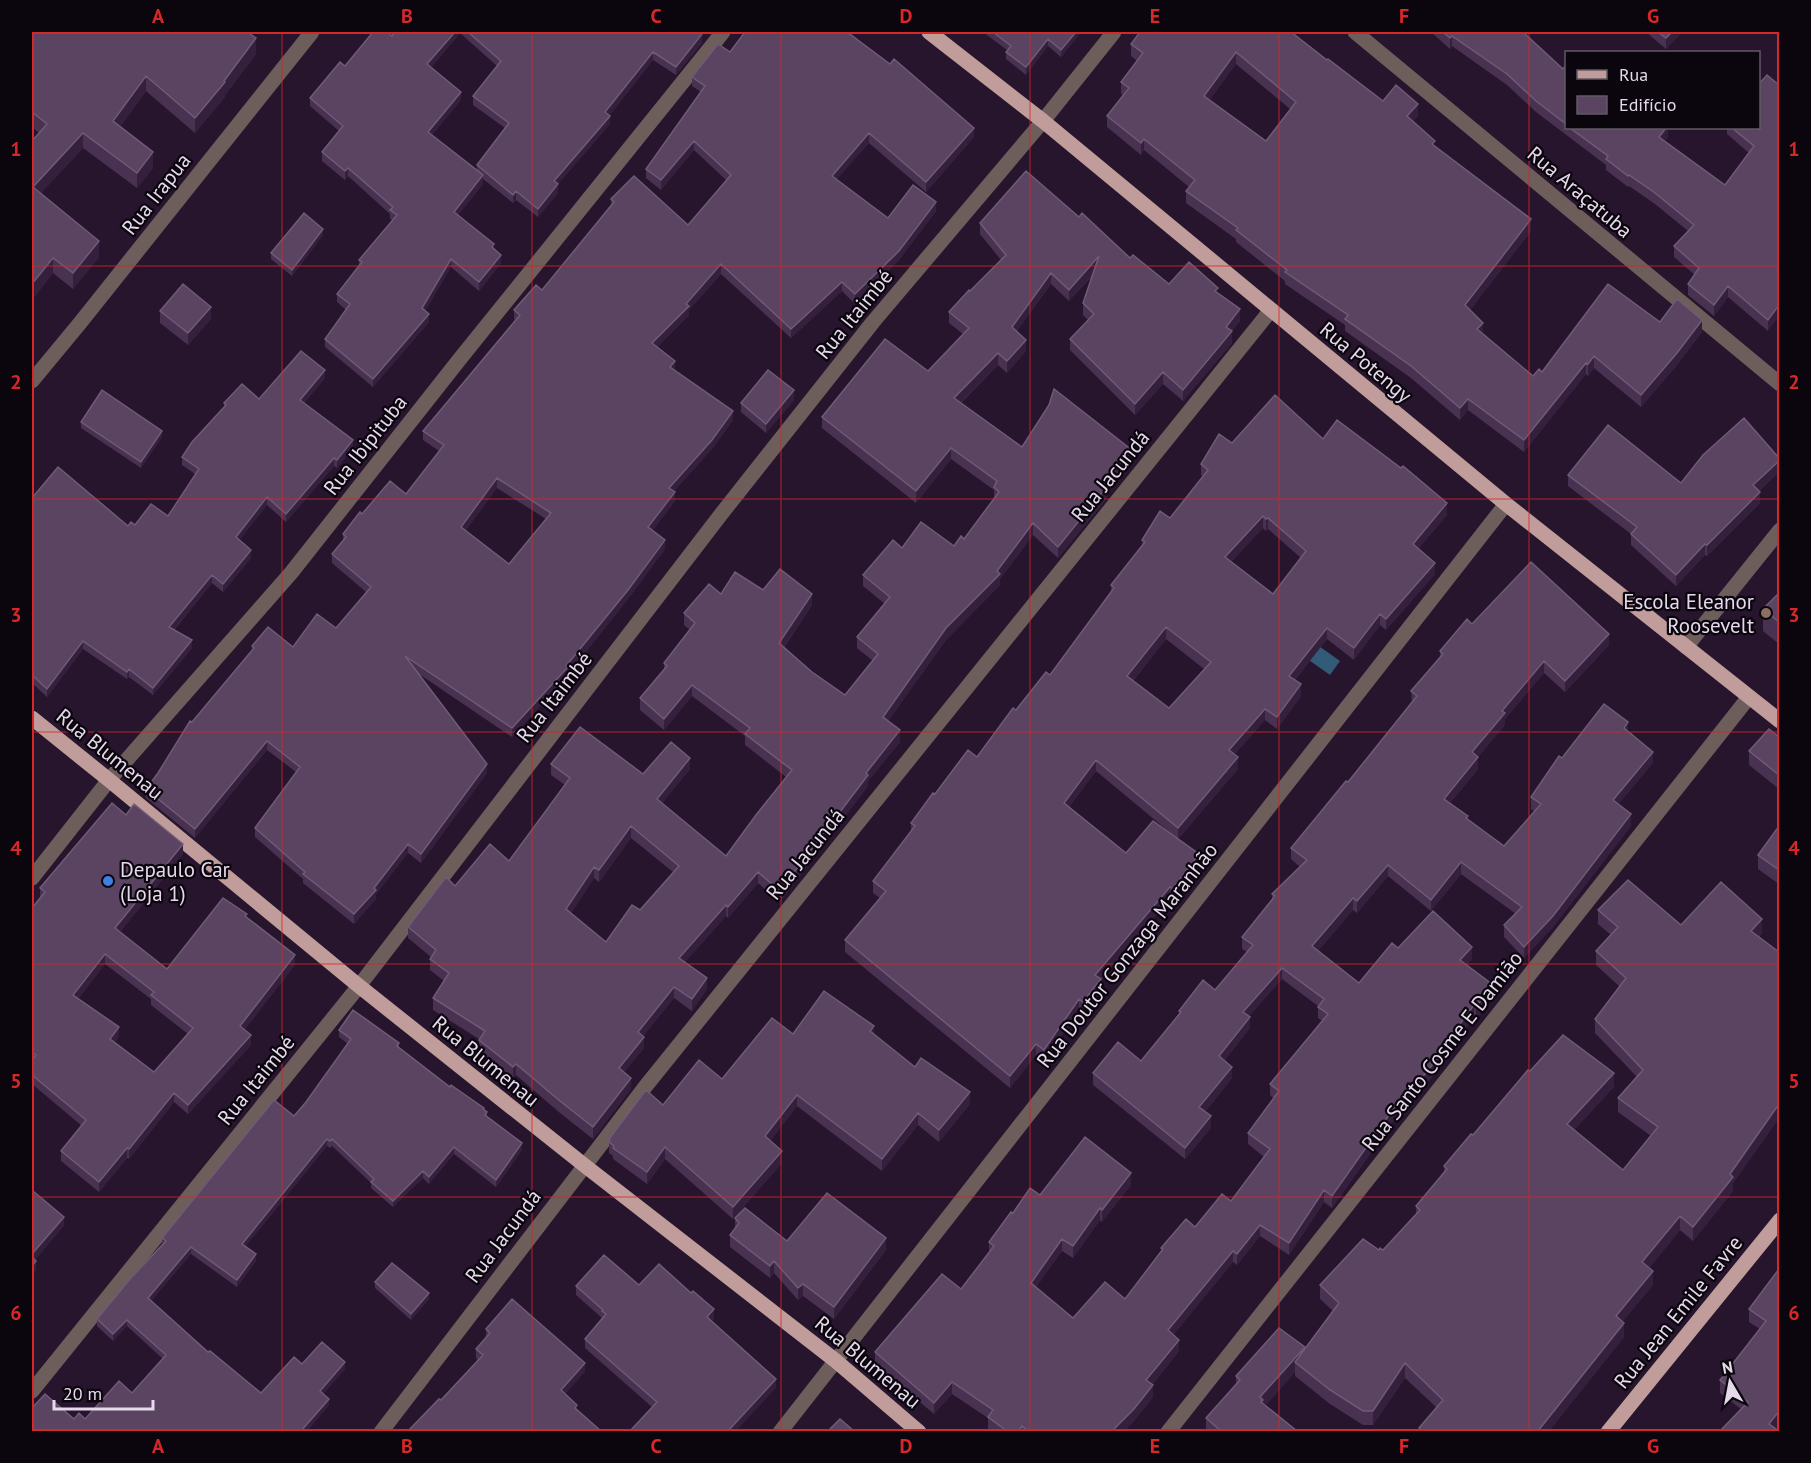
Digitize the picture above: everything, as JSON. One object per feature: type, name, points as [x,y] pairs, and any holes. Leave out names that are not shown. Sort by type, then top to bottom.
[{"type":"main road","name":"Rua Potengy","points":[[929,32],[1043,121],[1506,504],[1779,721]]},
{"type":"main road","name":"Rua Blumenau","points":[[32,718],[359,986],[836,1361],[919,1431]]},
{"type":"main road","name":"Rua Jean Emile Favre","points":[[1608,1431],[1779,1220]]},
{"type":"street","name":"Rua Irapua","points":[[32,381],[312,32]]},
{"type":"street","name":"Rua Ibipituba","points":[[32,878],[109,780],[291,573],[723,32]]},
{"type":"street","name":"Rua Itaimbé","points":[[32,1391],[359,986],[873,322],[1043,121],[1114,32]]},
{"type":"street","name":"Rua Araçatuba","points":[[1354,32],[1779,384]]},
{"type":"street","name":"Rua Jacundá","points":[[381,1431],[645,1087],[1271,310]]},
{"type":"street","name":"Rua Doutor Gonzaga Maranhão","points":[[780,1431],[1506,504]]},
{"type":"street","points":[[1686,647],[1779,530]]},
{"type":"street","name":"Rua Santo Cosme E Damião","points":[[1168,1431],[1749,697]]},
{"type":"water","points":[[1309,639],[1340,661],[1330,675],[1299,653]]},
{"type":"building","points":[[32,32],[247,32],[256,38],[225,82],[195,118],[146,76],[113,121],[153,152],[137,173],[83,133],[33,187],[99,241],[73,273],[53,258],[32,284],[32,141],[47,124],[32,112]]},
{"type":"building","points":[[373,32],[387,32],[392,36],[395,32],[455,32],[427,64],[461,92],[428,132],[483,175],[454,212],[494,244],[492,247],[501,255],[479,282],[451,259],[422,308],[429,314],[373,379],[325,339],[350,304],[337,294],[362,262],[359,260],[397,215],[390,210],[393,207],[348,168],[345,171],[322,152],[343,126],[310,98],[340,62],[345,66]]},
{"type":"building","points":[[468,32],[698,32],[702,34],[676,67],[653,52],[605,112],[610,116],[554,181],[558,184],[538,209],[516,191],[513,195],[477,165],[509,123],[473,96],[501,61]]},
{"type":"building","points":[[745,32],[847,32],[890,64],[894,59],[974,128],[926,182],[869,133],[832,176],[888,218],[913,185],[936,202],[899,251],[855,294],[842,282],[791,329],[721,264],[686,304],[689,306],[652,343],[675,361],[670,367],[733,411],[712,440],[669,488],[675,492],[648,527],[665,540],[566,666],[568,667],[512,728],[405,656],[487,764],[421,854],[408,844],[374,888],[376,890],[354,914],[303,874],[305,872],[255,828],[300,767],[267,741],[195,829],[146,789],[190,721],[192,722],[254,648],[252,646],[268,627],[293,647],[317,614],[336,628],[371,587],[332,554],[346,537],[343,534],[360,512],[362,514],[390,481],[406,494],[444,445],[423,431],[520,315],[514,310],[536,285],[542,290],[614,202],[611,199],[634,176],[688,225],[731,175],[694,141],[661,180],[646,169],[705,86],[692,77],[718,44],[730,52]],"holes":[[[497,478],[551,513],[509,564],[461,527]]]},
{"type":"building","points":[[993,32],[1076,32],[1061,50],[1048,39],[1026,67],[1006,52],[1011,46]]},
{"type":"building","points":[[1140,32],[1291,32],[1383,101],[1396,85],[1418,104],[1407,116],[1435,141],[1432,144],[1531,219],[1465,305],[1483,323],[1477,329],[1533,376],[1539,369],[1542,372],[1608,284],[1660,322],[1677,299],[1702,320],[1641,395],[1594,356],[1524,440],[1468,399],[1460,408],[1411,366],[1345,319],[1348,315],[1285,272],[1287,270],[1236,230],[1238,228],[1186,191],[1195,180],[1144,139],[1141,143],[1107,116],[1129,88],[1121,82],[1143,53],[1131,44]],"holes":[[[1236,52],[1296,102],[1266,141],[1204,96]]]},
{"type":"building","points":[[1443,32],[1523,32],[1563,69],[1565,66],[1565,123],[1536,101],[1507,74],[1452,36],[1450,38]]},
{"type":"building","points":[[1658,32],[1672,32],[1666,38]]},
{"type":"building","points":[[1767,75],[1779,85],[1779,305],[1768,320],[1728,286],[1714,305],[1688,284],[1699,268],[1674,246],[1694,225],[1655,193],[1606,159],[1608,156],[1571,129],[1665,129],[1659,137],[1725,185],[1754,146],[1733,129],[1760,129],[1760,83]]},
{"type":"building","points":[[1026,171],[1079,217],[1082,213],[1130,258],[1133,255],[1169,284],[1189,262],[1218,288],[1215,291],[1240,309],[1226,327],[1232,331],[1183,390],[1163,372],[1135,404],[1070,339],[1094,314],[1083,303],[1099,256],[1069,290],[1051,273],[1012,327],[1026,340],[1007,361],[998,353],[954,398],[1022,447],[1049,405],[1054,389],[1132,450],[1112,474],[1104,490],[1058,547],[1033,523],[997,571],[1000,574],[946,628],[883,717],[900,730],[780,891],[758,872],[679,958],[707,978],[692,999],[674,987],[638,1032],[644,1037],[619,1068],[631,1078],[593,1127],[516,1064],[513,1067],[479,1040],[485,1031],[433,998],[449,973],[430,959],[436,950],[408,927],[446,877],[455,886],[490,844],[509,861],[570,778],[551,764],[580,727],[643,774],[671,742],[690,758],[657,799],[726,856],[792,770],[745,734],[750,728],[692,685],[664,719],[640,698],[667,666],[664,663],[695,623],[684,613],[709,584],[721,594],[735,572],[763,590],[780,569],[812,594],[779,643],[812,672],[845,695],[878,654],[857,637],[890,597],[863,575],[893,540],[902,548],[921,522],[954,546],[961,536],[964,539],[999,492],[994,487],[997,481],[951,448],[916,491],[822,417],[885,339],[928,371],[969,328],[949,312],[1006,255],[980,223]],"holes":[[[631,826],[679,866],[640,910],[632,905],[606,942],[566,909],[594,867],[599,870]]]},
{"type":"building","points":[[304,213],[323,229],[292,270],[271,253]]},
{"type":"building","points":[[183,284],[211,307],[188,333],[160,311]]},
{"type":"building","points":[[301,351],[325,370],[300,400],[353,440],[337,460],[334,458],[286,514],[267,497],[236,537],[251,550],[223,584],[212,575],[169,627],[192,640],[153,688],[129,669],[127,672],[83,641],[47,689],[32,675],[32,498],[58,467],[128,526],[131,522],[135,525],[151,504],[168,516],[199,469],[182,457],[192,442],[242,384],[259,399]]},
{"type":"building","points":[[768,370],[794,390],[766,424],[741,403]]},
{"type":"building","points":[[102,390],[162,431],[141,462],[81,422]]},
{"type":"building","points":[[1275,395],[1323,439],[1337,420],[1401,468],[1403,466],[1447,503],[1413,544],[1435,563],[1386,619],[1380,614],[1354,648],[1327,628],[1289,676],[1301,684],[1277,717],[1265,709],[1229,750],[1238,757],[1178,828],[1096,760],[1064,803],[1126,853],[1153,821],[1199,854],[1173,889],[1170,887],[1095,975],[1101,979],[1083,1002],[1079,999],[1044,1050],[1036,1044],[1010,1076],[845,940],[886,891],[873,881],[915,826],[911,823],[933,793],[935,794],[968,750],[977,757],[1013,708],[1016,710],[1046,672],[1050,675],[1114,588],[1111,585],[1145,542],[1142,540],[1160,511],[1170,518],[1208,470],[1201,464],[1219,434],[1232,443]],"holes":[[[1263,516],[1306,551],[1273,594],[1225,557]],[[1166,627],[1211,662],[1169,708],[1127,676]]]},
{"type":"building","points":[[1744,418],[1779,458],[1779,461],[1753,485],[1760,492],[1676,575],[1631,534],[1637,527],[1568,475],[1608,425],[1681,483],[1703,455]]},
{"type":"building","points":[[1531,562],[1609,634],[1565,681],[1544,661],[1502,711],[1505,713],[1472,752],[1478,757],[1444,799],[1504,846],[1541,804],[1531,797],[1559,756],[1562,758],[1604,704],[1628,722],[1624,728],[1653,752],[1613,800],[1631,814],[1553,916],[1524,947],[1504,925],[1522,907],[1461,862],[1431,900],[1388,865],[1357,901],[1353,898],[1312,946],[1359,983],[1392,943],[1398,948],[1433,911],[1472,947],[1460,960],[1493,985],[1476,1007],[1474,1005],[1443,1047],[1445,1049],[1417,1084],[1413,1081],[1332,1196],[1324,1190],[1289,1243],[1260,1225],[1237,1254],[1233,1251],[1168,1330],[1179,1340],[1146,1380],[1153,1385],[1112,1431],[1028,1431],[1022,1426],[1018,1431],[1007,1431],[988,1417],[993,1410],[952,1382],[934,1403],[875,1352],[942,1274],[961,1289],[994,1246],[989,1242],[1030,1188],[1040,1195],[1085,1137],[1131,1173],[1102,1210],[1100,1208],[1073,1246],[1062,1239],[1031,1283],[1073,1318],[1105,1282],[1125,1299],[1163,1249],[1161,1248],[1186,1219],[1195,1227],[1222,1194],[1231,1201],[1270,1149],[1248,1133],[1279,1091],[1270,1084],[1328,1014],[1318,1007],[1324,999],[1282,968],[1243,1012],[1250,1017],[1219,1056],[1232,1067],[1199,1107],[1211,1116],[1185,1148],[1093,1073],[1118,1042],[1141,1061],[1181,1012],[1179,1011],[1203,980],[1215,990],[1253,945],[1242,937],[1275,896],[1272,894],[1307,860],[1291,848],[1417,696],[1411,691],[1443,654],[1440,651],[1467,619],[1472,624]]},
{"type":"building","points":[[1779,593],[1779,622],[1763,609]]},
{"type":"building","points":[[1769,729],[1779,737],[1779,775],[1749,751]]},
{"type":"building","points":[[112,803],[126,815],[134,804],[183,844],[115,928],[167,969],[223,898],[247,914],[245,916],[295,955],[240,1026],[251,1035],[188,1105],[174,1093],[99,1182],[61,1151],[86,1120],[32,1075],[32,1061],[36,1055],[32,1052],[32,908],[45,892],[40,888]],"holes":[[[105,954],[154,992],[151,995],[193,1028],[154,1072],[110,1039],[119,1027],[73,995]]]},
{"type":"building","points":[[1779,826],[1779,870],[1758,855]]},
{"type":"building","points":[[1628,880],[1681,925],[1721,882],[1762,919],[1751,931],[1779,952],[1779,1104],[1730,1174],[1733,1177],[1693,1227],[1680,1216],[1642,1262],[1653,1271],[1616,1316],[1624,1323],[1538,1431],[1423,1431],[1419,1428],[1443,1400],[1405,1363],[1373,1411],[1363,1411],[1330,1390],[1295,1362],[1339,1303],[1320,1285],[1363,1239],[1379,1250],[1380,1248],[1383,1250],[1420,1210],[1416,1206],[1447,1169],[1444,1166],[1528,1070],[1530,1071],[1563,1035],[1614,1073],[1567,1124],[1623,1170],[1658,1127],[1618,1098],[1643,1070],[1595,1019],[1626,978],[1596,951],[1618,927],[1598,910]]},
{"type":"building","points":[[824,991],[874,1026],[870,1031],[915,1067],[921,1058],[970,1092],[939,1130],[918,1113],[882,1159],[797,1095],[765,1136],[782,1151],[733,1207],[665,1147],[647,1172],[613,1148],[609,1139],[646,1090],[663,1105],[699,1060],[722,1079],[772,1018],[793,1034]]},
{"type":"building","points":[[353,1010],[399,1043],[397,1046],[450,1087],[451,1085],[484,1108],[487,1112],[485,1115],[522,1143],[496,1180],[454,1147],[429,1177],[423,1171],[393,1201],[371,1182],[374,1179],[332,1139],[330,1141],[327,1139],[242,1244],[256,1254],[237,1280],[191,1247],[148,1298],[208,1352],[210,1351],[261,1393],[294,1357],[302,1364],[322,1342],[345,1362],[320,1391],[329,1399],[301,1431],[32,1431],[32,1408],[45,1394],[74,1419],[79,1413],[85,1419],[119,1381],[132,1393],[166,1355],[127,1320],[113,1334],[97,1319],[166,1241],[162,1238],[274,1100],[294,1116],[306,1102],[351,1039],[339,1030]]},
{"type":"building","points":[[32,1192],[64,1217],[32,1254]]},
{"type":"building","points":[[827,1193],[886,1238],[834,1307],[803,1284],[798,1288],[774,1261],[770,1266],[730,1235],[739,1223],[735,1218],[745,1208],[787,1241]]},
{"type":"building","points":[[604,1255],[639,1285],[659,1264],[691,1293],[693,1291],[714,1309],[707,1317],[776,1379],[728,1431],[630,1431],[657,1402],[585,1339],[606,1314],[576,1286]]},
{"type":"building","points":[[392,1263],[429,1293],[411,1314],[375,1282]]},
{"type":"building","points":[[1779,1269],[1779,1411],[1769,1424],[1779,1431],[1720,1431],[1748,1402],[1720,1380],[1766,1321],[1749,1309]]},
{"type":"building","points":[[512,1299],[585,1363],[561,1390],[577,1405],[575,1408],[601,1431],[408,1431],[483,1355],[476,1349],[490,1333],[486,1329]]},
{"type":"building","points":[[1279,1328],[1305,1347],[1260,1397],[1263,1400],[1261,1402],[1297,1431],[1221,1431],[1206,1418],[1240,1380],[1236,1376]]},
{"type":"building","points":[[840,1419],[854,1431],[828,1431]]},
{"type":"place","name":"Escola Eleanor Roosevelt","points":[[1766,613]]},
{"type":"place","name":"Depaulo Car (Loja 1)","points":[[108,881]]}]
